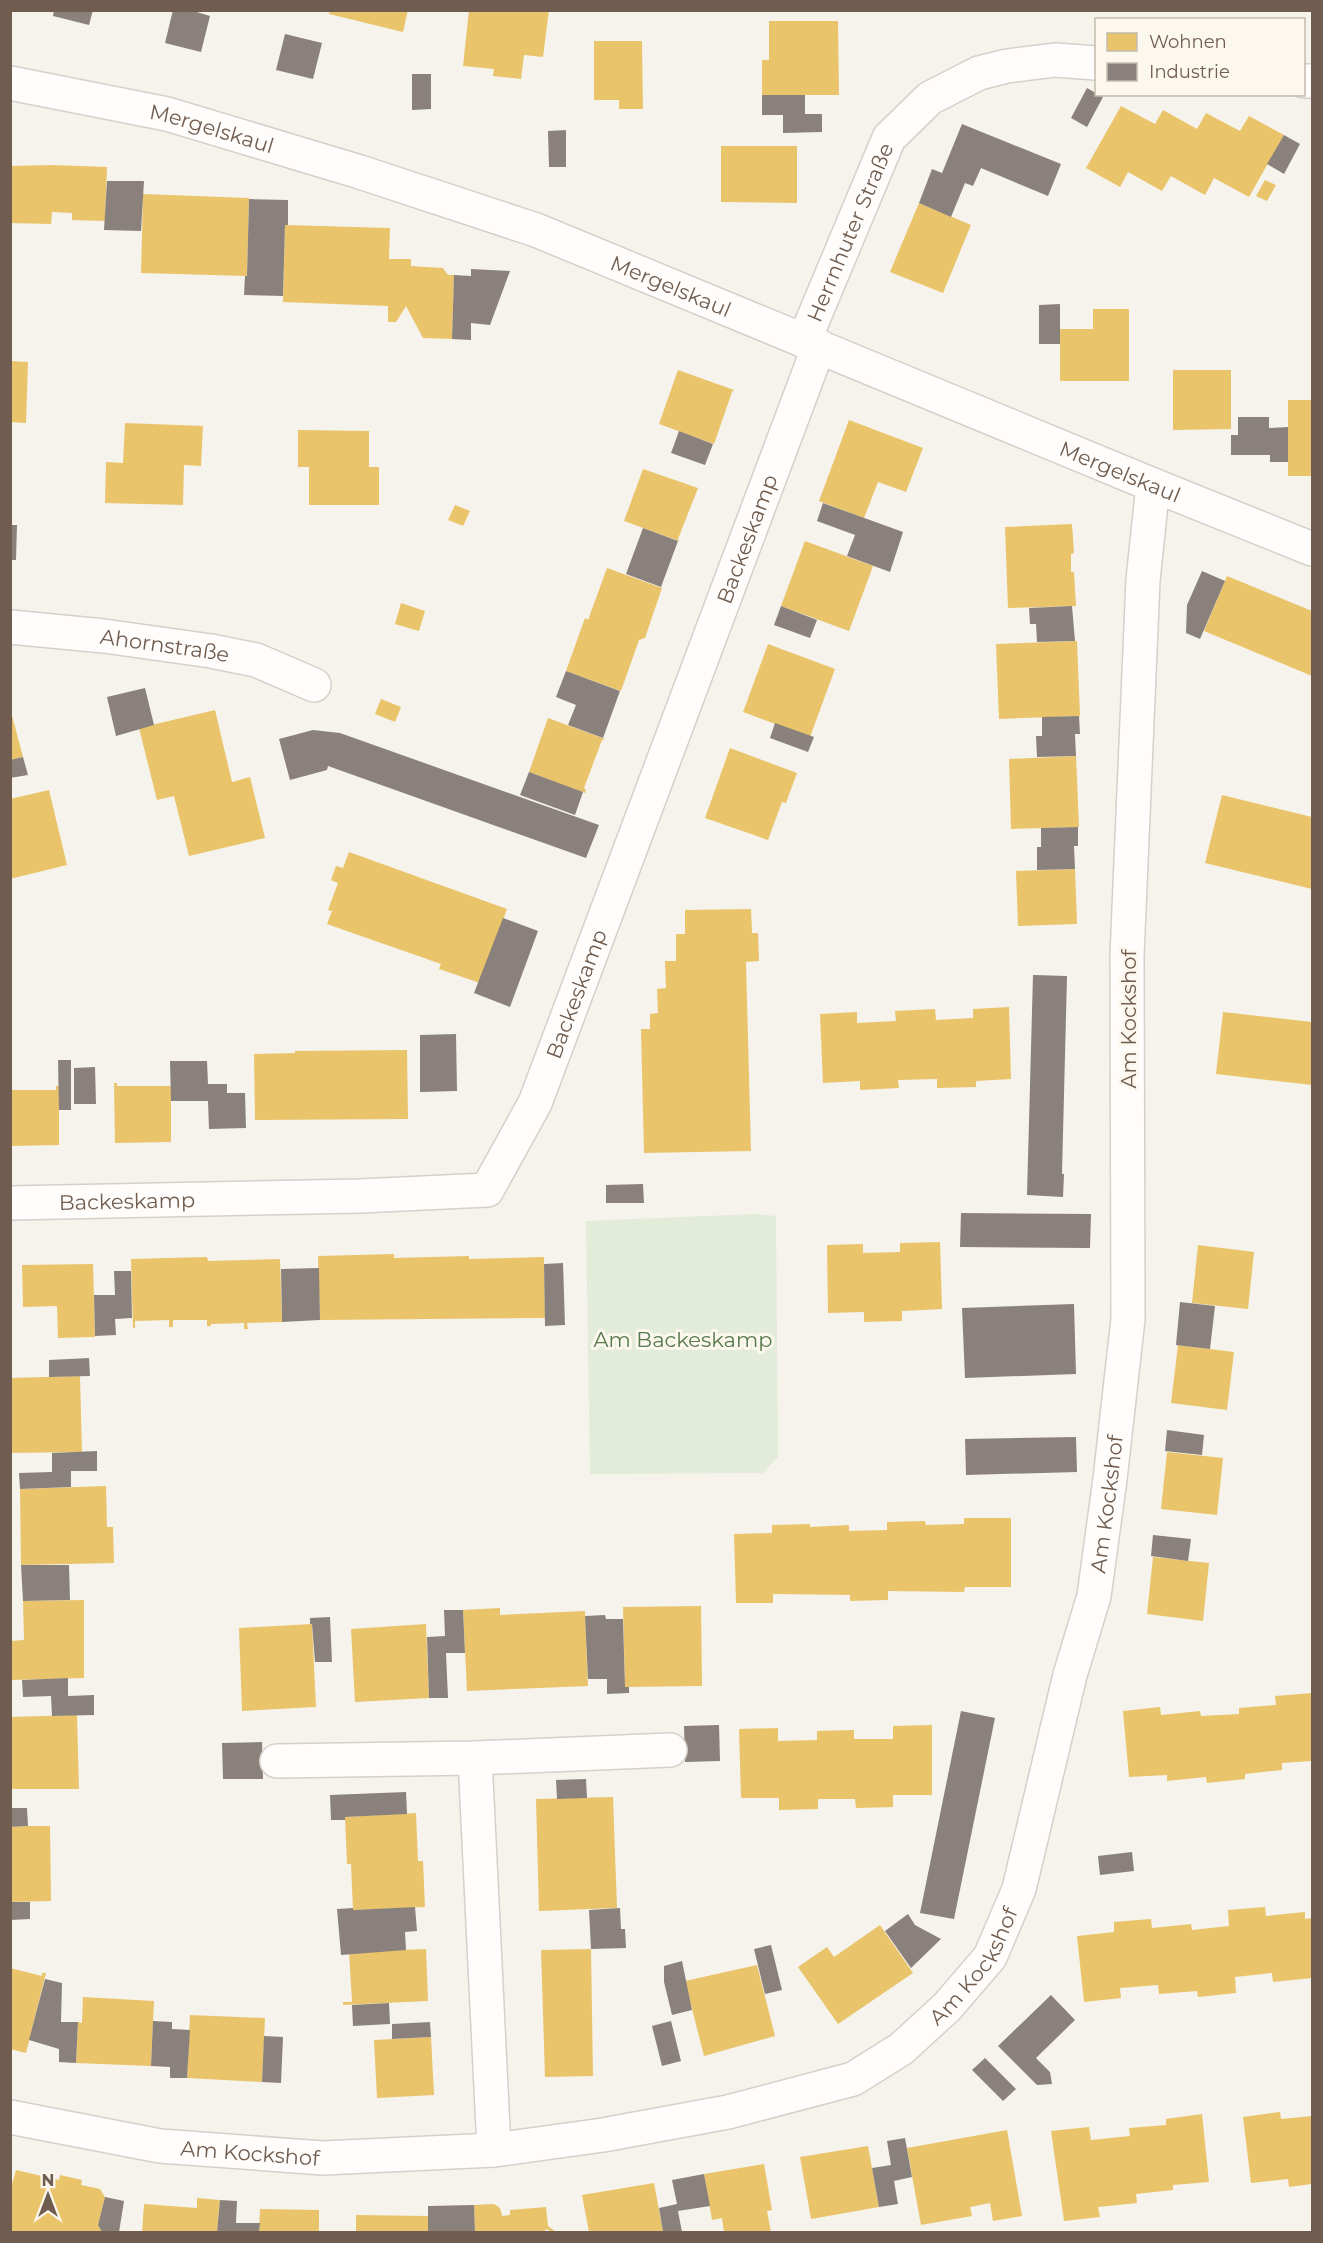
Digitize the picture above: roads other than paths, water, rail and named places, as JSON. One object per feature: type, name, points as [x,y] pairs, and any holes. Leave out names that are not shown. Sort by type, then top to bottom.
[{"type":"street","name":"Herrnhuter Straße","points":[[811,343],[889,138],[930,98],[979,73],[1007,66],[1055,60],[1095,63]]},
{"type":"street","name":"Mergelskaul","points":[[10,82],[168,114],[390,181],[536,230],[1312,549]]},
{"type":"street","name":"Backeskamp","points":[[10,1203],[360,1196],[488,1190],[535,1103],[811,343]]},
{"type":"street","name":"Am Kockshof","points":[[10,2117],[160,2146],[311,2157],[494,2151],[603,2135],[728,2112],[854,2079],[901,2049],[947,2007],[990,1957],[1019,1889],[1070,1675],[1094,1596],[1128,1319],[1127,956],[1143,580],[1153,485]]},
{"type":"street","name":"Ahornstraße","points":[[10,627],[104,636],[211,651],[256,660],[314,685]]},
{"type":"street","points":[[277,1761],[475,1758],[670,1750]]},
{"type":"street","points":[[475,1758],[494,2151]]},
{"type":"park label","name":"Am Backeskamp","points":[[683,1339]]}]
